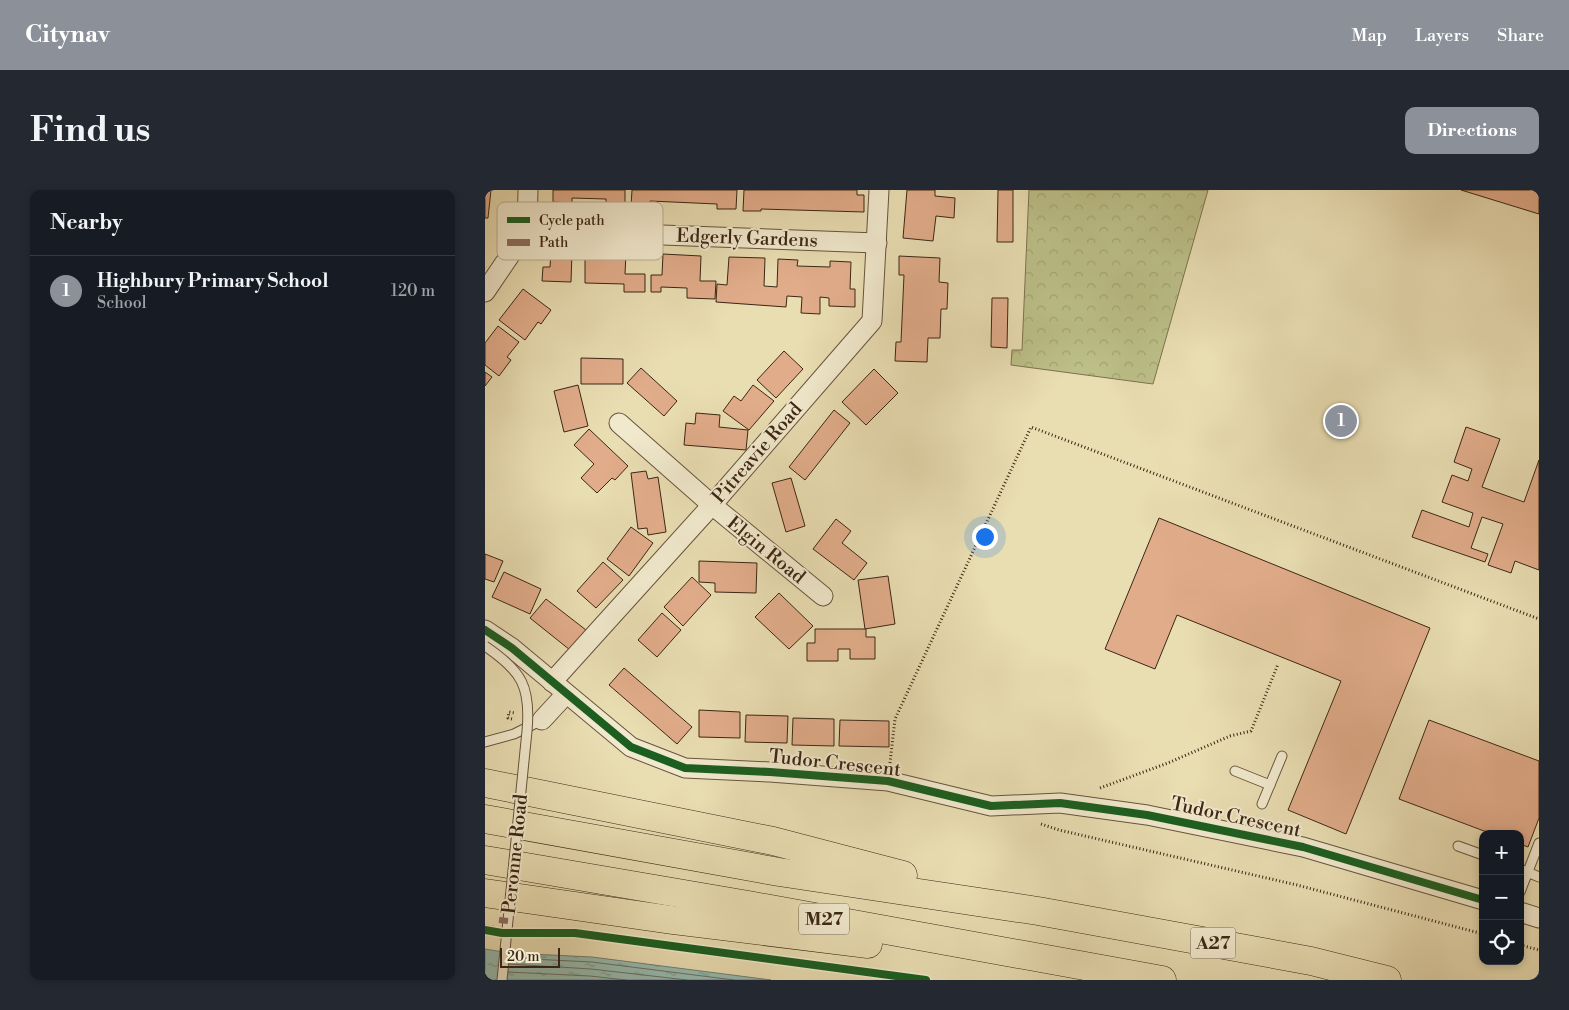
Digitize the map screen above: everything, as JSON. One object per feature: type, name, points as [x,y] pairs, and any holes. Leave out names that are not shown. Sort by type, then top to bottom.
[{"type":"highway","points":[[485,783],[773,841],[1038,911]]},
{"type":"highway","name":"M27","points":[[485,820],[779,872],[1038,911]]},
{"type":"highway","name":"M27","points":[[485,860],[748,905],[1162,980]]},
{"type":"highway","points":[[485,893],[672,920],[1151,980]]},
{"type":"highway","name":"A27","points":[[1038,911],[1311,961],[1387,980]]},
{"type":"street","name":"Pitreavie Road","points":[[559,688],[711,506],[872,321],[879,190]]},
{"type":"street","name":"Edgerly Gardens","points":[[663,235],[877,243]]},
{"type":"street","points":[[485,292],[507,260]]},
{"type":"street","name":"Elgin Road","points":[[619,423],[711,506],[823,596]]},
{"type":"street","name":"Tudor Crescent","points":[[485,630],[512,648],[631,747],[685,768],[888,781],[991,806],[1060,803],[1147,815],[1303,847],[1479,899]]},
{"type":"street","points":[[542,720],[559,688]]},
{"type":"street","points":[[1524,913],[1539,918]]},
{"type":"lane","name":"Peronne Road","points":[[485,646],[511,666],[517,674],[523,683],[528,704],[502,980]]},
{"type":"lane","points":[[485,742],[514,734],[542,720]]},
{"type":"lane","points":[[1262,804],[1282,756]]},
{"type":"lane","points":[[1235,771],[1270,785]]},
{"type":"lane","points":[[1539,843],[1524,871],[1539,876]]},
{"type":"lane","points":[[1457,846],[1479,854]]},
{"type":"path","points":[[888,781],[895,719],[1031,427],[1539,619]]},
{"type":"path","points":[[1096,790],[1168,763],[1230,736],[1251,732],[1277,664]]},
{"type":"path","points":[[1034,821],[1059,830],[1297,885],[1479,933]]},
{"type":"path","points":[[485,926],[499,930]]},
{"type":"path","points":[[485,930],[499,930]]},
{"type":"path","points":[[1524,945],[1539,950]]},
{"type":"green space","points":[[1029,190],[1208,190],[1153,384],[1011,365],[1012,350],[1022,350]]},
{"type":"water","points":[[485,949],[509,953],[592,957],[771,980],[485,980]]},
{"type":"building","points":[[485,190],[491,190],[488,218],[485,218]]},
{"type":"building","points":[[553,190],[625,190],[625,202],[606,202],[606,199],[572,198],[572,202],[553,202]]},
{"type":"building","points":[[632,190],[737,190],[736,209],[717,209],[717,204],[631,202]]},
{"type":"building","points":[[744,190],[857,190],[857,195],[864,195],[864,212],[761,209],[761,211],[743,211]]},
{"type":"building","points":[[907,190],[935,190],[935,196],[955,198],[954,218],[936,216],[933,241],[903,238]]},
{"type":"building","points":[[998,190],[1013,190],[1013,242],[997,242]]},
{"type":"building","points":[[1461,190],[1539,190],[1539,214]]},
{"type":"building","points":[[663,254],[701,256],[700,281],[716,281],[715,299],[687,298],[687,288],[661,287],[661,292],[651,292],[651,275],[662,275]]},
{"type":"building","points":[[899,256],[940,258],[939,282],[948,283],[947,309],[941,309],[940,338],[928,338],[927,362],[895,361],[896,342],[901,342],[904,275],[899,275]]},
{"type":"building","points":[[729,257],[765,258],[764,286],[777,287],[778,259],[798,260],[797,266],[830,267],[830,261],[851,262],[850,289],[855,289],[855,307],[829,306],[829,298],[820,297],[820,314],[801,313],[802,297],[787,296],[786,307],[716,302],[717,284],[727,285]]},
{"type":"building","points":[[550,260],[572,260],[571,282],[542,281],[543,267],[550,267]]},
{"type":"building","points":[[585,260],[626,260],[625,274],[645,274],[645,292],[624,292],[624,284],[585,283]]},
{"type":"building","points":[[523,289],[551,310],[541,324],[538,322],[525,340],[499,320]]},
{"type":"building","points":[[992,298],[1008,298],[1007,348],[991,347]]},
{"type":"building","points":[[498,326],[519,342],[507,357],[511,360],[499,376],[485,365],[485,343]]},
{"type":"building","points":[[784,351],[803,369],[776,398],[757,380]]},
{"type":"building","points":[[581,358],[623,359],[623,384],[581,384]]},
{"type":"building","points":[[641,368],[677,401],[664,416],[627,383]]},
{"type":"building","points":[[874,369],[898,393],[866,425],[842,402]]},
{"type":"building","points":[[485,372],[492,377],[485,386]]},
{"type":"building","points":[[578,385],[588,426],[564,432],[554,391]]},
{"type":"building","points":[[753,385],[774,401],[749,430],[723,411],[734,396],[741,401]]},
{"type":"building","points":[[834,410],[850,423],[805,480],[789,467]]},
{"type":"building","points":[[696,413],[720,415],[719,427],[748,430],[746,450],[684,445],[686,423],[695,424]]},
{"type":"building","points":[[1466,427],[1500,439],[1482,487],[1524,502],[1539,460],[1539,570],[1515,561],[1511,573],[1488,565],[1503,524],[1482,517],[1471,548],[1488,554],[1485,562],[1412,537],[1422,510],[1469,527],[1473,513],[1442,502],[1452,475],[1468,481],[1472,469],[1454,462]]},
{"type":"building","points":[[589,429],[628,466],[615,480],[612,478],[597,493],[581,478],[594,464],[574,445]]},
{"type":"building","points":[[646,471],[648,479],[658,477],[666,532],[648,535],[647,528],[638,529],[631,473]]},
{"type":"building","points":[[791,478],[805,526],[786,532],[772,483]]},
{"type":"building","points":[[1159,518],[1430,628],[1346,834],[1288,810],[1341,681],[1177,615],[1155,669],[1105,649]]},
{"type":"building","points":[[836,519],[851,531],[842,543],[867,563],[854,580],[813,549]]},
{"type":"building","points":[[631,527],[653,543],[629,576],[607,559]]},
{"type":"building","points":[[485,554],[503,561],[494,582],[485,579]]},
{"type":"building","points":[[699,561],[757,563],[756,593],[715,592],[715,583],[699,582]]},
{"type":"building","points":[[603,562],[623,580],[596,608],[577,591]]},
{"type":"building","points":[[504,572],[541,589],[530,614],[492,597]]},
{"type":"building","points":[[888,576],[895,624],[865,629],[858,580]]},
{"type":"building","points":[[692,577],[711,595],[683,626],[664,607]]},
{"type":"building","points":[[779,593],[813,626],[789,649],[755,617]]},
{"type":"building","points":[[546,599],[586,630],[570,650],[530,618]]},
{"type":"building","points":[[662,613],[681,630],[657,657],[638,640]]},
{"type":"building","points":[[815,629],[866,629],[866,637],[875,637],[875,659],[850,659],[850,649],[838,649],[838,661],[807,661],[807,643],[815,643]]},
{"type":"building","points":[[624,668],[692,727],[677,744],[609,685]]},
{"type":"building","points":[[699,710],[740,712],[740,738],[699,737]]},
{"type":"building","points":[[746,715],[788,716],[787,743],[745,742]]},
{"type":"building","points":[[793,718],[834,719],[834,746],[792,745]]},
{"type":"building","points":[[840,720],[889,721],[889,747],[839,746]]},
{"type":"building","points":[[1429,720],[1539,761],[1539,818],[1528,847],[1524,846],[1524,830],[1481,830],[1399,799]]},
{"type":"marked path","points":[[499,920],[508,921]]},
{"type":"cycle path","points":[[485,630],[512,648],[631,747],[685,768],[888,781],[991,806],[1060,803],[1147,815],[1303,847],[1479,899]]},
{"type":"cycle path","points":[[485,930],[502,933],[575,933],[926,980]]},
{"type":"place","name":"Highbury Primary School","points":[[1341,421]]}]
